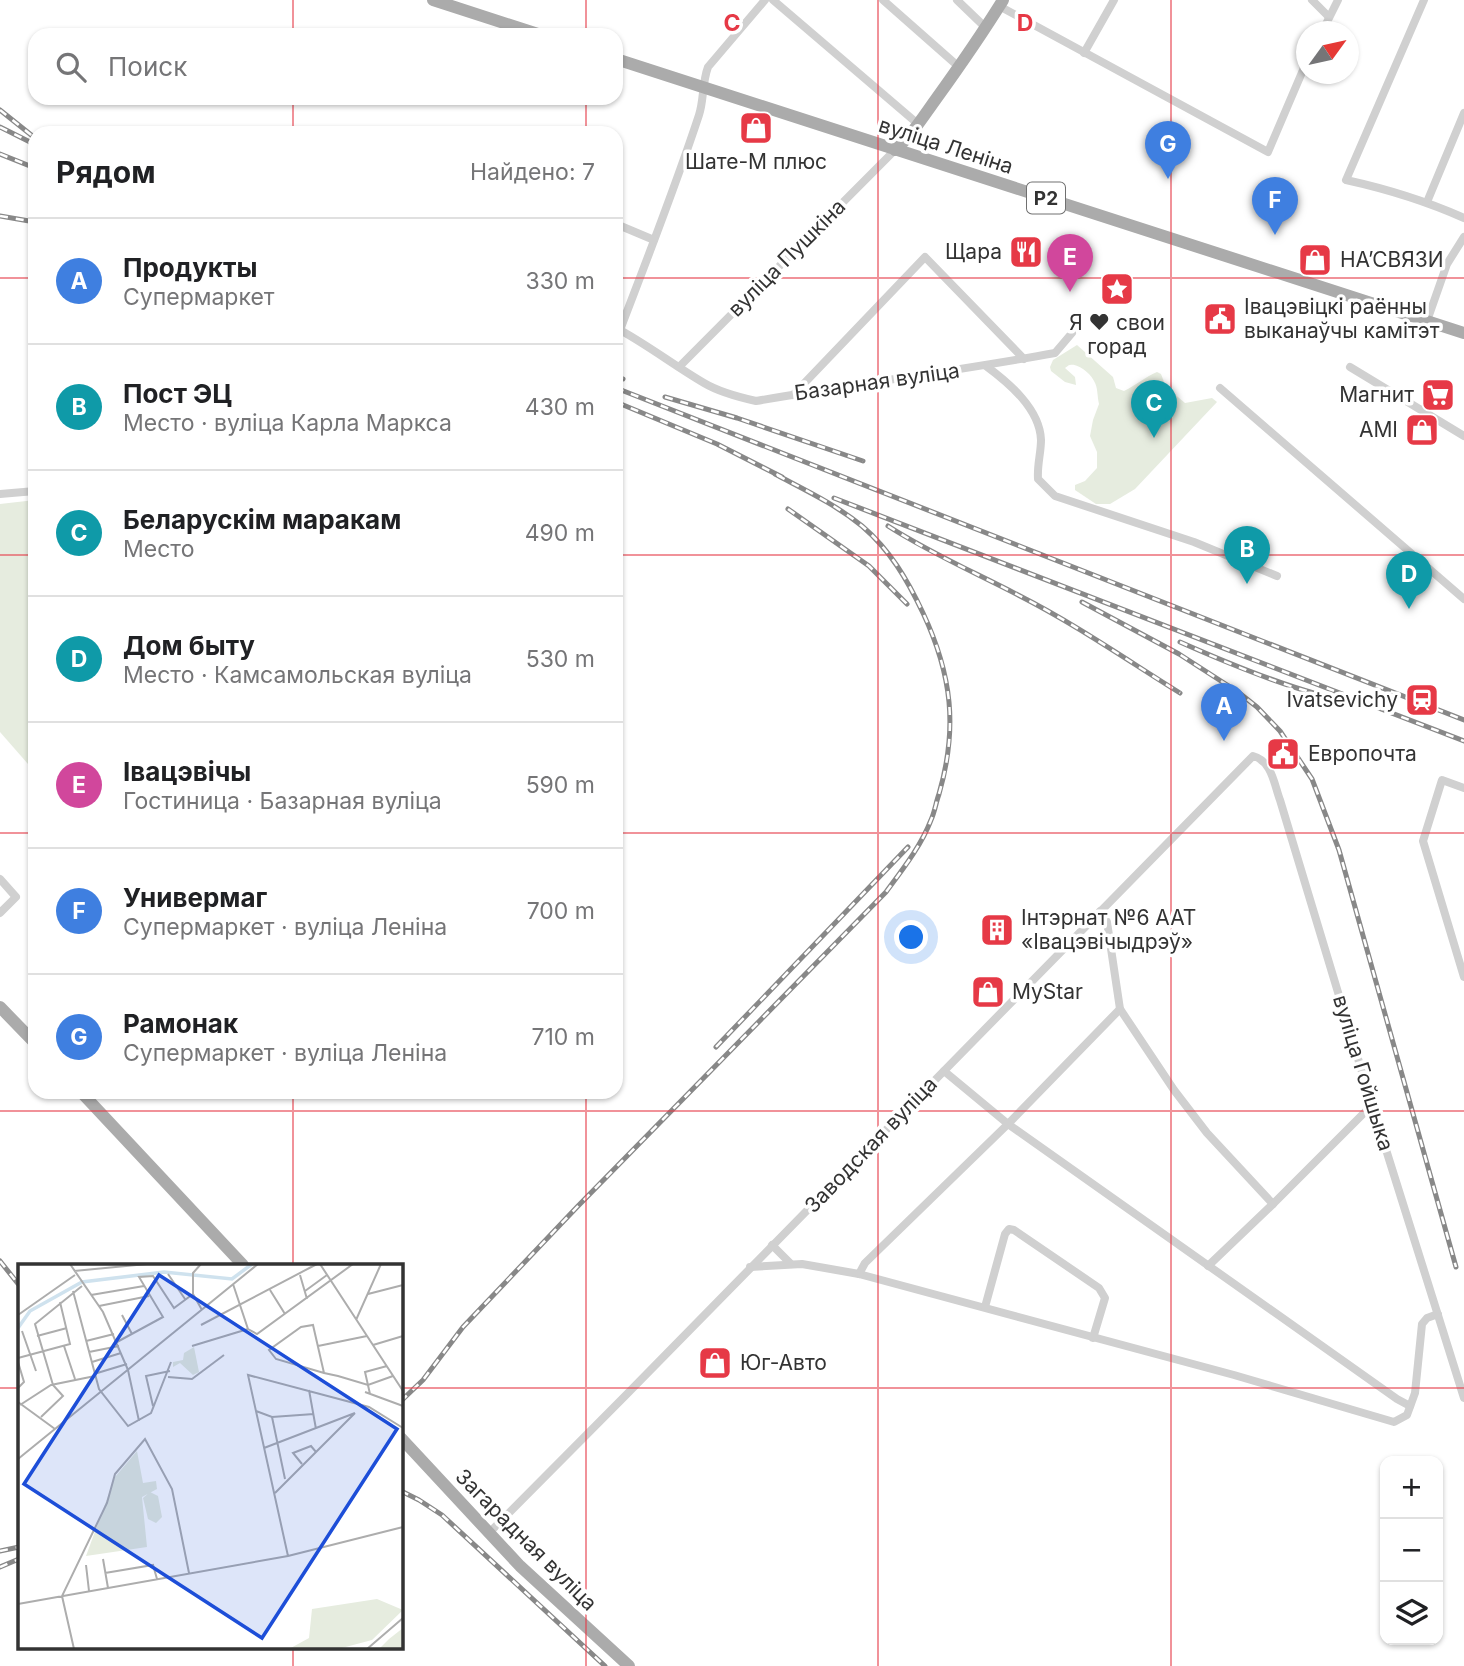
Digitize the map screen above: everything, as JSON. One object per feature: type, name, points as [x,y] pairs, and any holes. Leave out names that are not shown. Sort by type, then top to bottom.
[{"type":"main road","points":[[433,0],[519,28]]},
{"type":"main road","points":[[895,150],[918,124],[1001,3]]},
{"type":"main road","name":"вуліца Леніна","points":[[623,61],[1464,332]]},
{"type":"main road","points":[[0,1007],[28,1036]]},
{"type":"main road","points":[[92,1099],[242,1264]]},
{"type":"main road","name":"Загарадная вуліца","points":[[402,1439],[488,1534],[628,1666]]},
{"type":"street","points":[[773,0],[918,124]]},
{"type":"street","points":[[883,0],[959,67]]},
{"type":"street","points":[[957,0],[985,27]]},
{"type":"street","points":[[1084,53],[1114,0]]},
{"type":"street","points":[[1312,0],[1329,18]]},
{"type":"street","points":[[1328,21],[1338,0]]},
{"type":"street","points":[[1424,0],[1346,180],[1427,202],[1464,218]]},
{"type":"street","points":[[623,227],[654,240],[700,112],[708,67],[760,2]]},
{"type":"street","points":[[1001,3],[1084,53],[1269,152],[1298,84]]},
{"type":"street","points":[[1427,202],[1464,113]]},
{"type":"street","name":"вуліца Пушкіна","points":[[679,367],[895,150]]},
{"type":"street","points":[[1427,321],[1447,264],[1464,237]]},
{"type":"street","name":"Базарная вуліца","points":[[623,322],[654,240]]},
{"type":"street","points":[[793,395],[925,257],[1024,359]]},
{"type":"street","name":"Базарная вуліца","points":[[623,332],[705,384],[740,398],[756,401],[1055,354],[1072,333]]},
{"type":"street","points":[[986,366],[1019,395],[1034,415],[1041,442],[1038,479],[1055,496],[1194,542],[1277,576]]},
{"type":"street","points":[[1350,368],[1464,436]]},
{"type":"street","points":[[1220,388],[1464,599]]},
{"type":"street","points":[[0,494],[28,492]]},
{"type":"street","name":"Заводская вуліца","points":[[488,1534],[1253,756]]},
{"type":"street","name":"вуліца Гойшыка","points":[[1253,756],[1261,758],[1269,768],[1464,1398]]},
{"type":"street","points":[[1464,788],[1442,780],[1423,841],[1464,977]]},
{"type":"street","points":[[0,879],[16,897],[0,914]]},
{"type":"street","points":[[1100,911],[1107,922],[1120,1009],[1199,1123],[1273,1204]]},
{"type":"street","points":[[859,1274],[865,1263],[1120,1009]]},
{"type":"street","points":[[944,1071],[1007,1124],[1410,1406]]},
{"type":"street","points":[[1208,1266],[1373,1105]]},
{"type":"street","points":[[985,1307],[1004,1234],[1009,1229],[1014,1230],[1099,1287],[1105,1298],[1093,1338]]},
{"type":"street","points":[[772,1245],[791,1264]]},
{"type":"street","points":[[750,1267],[802,1264],[859,1274],[1394,1422],[1407,1415],[1415,1392],[1422,1324],[1427,1318],[1437,1314]]},
{"type":"shaded area","points":[[1077,345],[1113,377],[1116,388],[1124,391],[1157,372],[1161,374],[1166,387],[1185,403],[1212,398],[1217,402],[1135,489],[1110,504],[1096,504],[1075,490],[1075,485],[1085,481],[1097,468],[1097,452],[1090,436],[1099,404],[1097,389],[1092,378],[1080,367],[1069,365],[1065,368],[1075,377],[1076,385],[1065,382],[1051,371],[1050,367],[1053,360]]},
{"type":"shaded area","points":[[28,501],[28,764],[0,732],[0,504]]},
{"type":"railway","points":[[0,110],[28,132]]},
{"type":"railway","points":[[0,127],[28,141]]},
{"type":"railway","points":[[0,154],[28,165]]},
{"type":"railway","points":[[0,216],[28,221]]},
{"type":"railway","points":[[623,391],[1464,720]]},
{"type":"railway","points":[[665,397],[737,418],[863,461]]},
{"type":"railway","points":[[623,405],[717,444],[782,477]]},
{"type":"railway","points":[[402,1400],[423,1380],[463,1327],[578,1206],[886,892],[927,830],[945,770],[950,724],[946,680],[933,636],[911,588],[872,535],[841,511],[775,474]]},
{"type":"railway","points":[[834,498],[1464,741]]},
{"type":"railway","points":[[788,509],[869,566],[907,604]]},
{"type":"railway","points":[[888,526],[1061,618],[1180,693]]},
{"type":"railway","points":[[1082,602],[1179,654],[1238,692],[1280,731],[1312,779],[1339,850],[1456,1267]]},
{"type":"railway","points":[[1180,642],[1248,671],[1317,694]]},
{"type":"railway","points":[[716,1047],[908,847]]},
{"type":"railway","points":[[0,1261],[18,1284]]},
{"type":"railway","points":[[402,1492],[442,1515],[605,1666]]},
{"type":"railway","points":[[0,1551],[18,1547]]},
{"type":"railway","points":[[0,1567],[18,1559]]},
{"type":"place","name":"Шате-М плюс","points":[[756,128]]},
{"type":"place","name":"Рамонак","points":[[1168,179]]},
{"type":"place","name":"Универмаг","points":[[1275,235]]},
{"type":"place","name":"Щара","points":[[1026,252]]},
{"type":"place","name":"НАʼСВЯЗИ","points":[[1315,260]]},
{"type":"place","name":"Я ❤ свои горад","points":[[1117,289]]},
{"type":"place","name":"Івацэвічы","points":[[1070,292]]},
{"type":"place","name":"Івацэвіцкі раённы выканаўчы камітэт","points":[[1220,319]]},
{"type":"place","name":"Магнит","points":[[1438,395]]},
{"type":"place","name":"AMI","points":[[1422,430]]},
{"type":"place","name":"Беларускім маракам","points":[[1154,438]]},
{"type":"place","name":"Пост ЭЦ","points":[[1247,584]]},
{"type":"place","name":"Дом быту","points":[[1409,609]]},
{"type":"place","name":"Ivatsevichy","points":[[1422,700]]},
{"type":"place","name":"Продукты","points":[[1224,741]]},
{"type":"place","name":"Европочта","points":[[1283,754]]},
{"type":"place","name":"Інтэрнат №6 ААТ «Івацэвічыдрэў»","points":[[997,930]]},
{"type":"place","name":"MyStar","points":[[988,992]]},
{"type":"place","name":"Юг-Авто","points":[[715,1363]]}]
